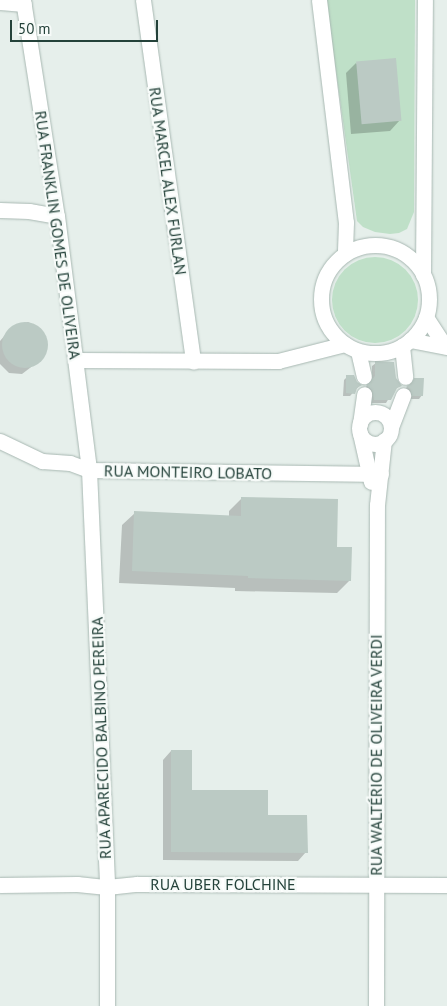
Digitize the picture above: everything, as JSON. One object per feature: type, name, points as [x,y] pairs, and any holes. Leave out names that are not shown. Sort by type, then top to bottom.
[{"type":"street","name":"RUA MARCEL ALEX FURLAN","points":[[143,0],[193,362]]},
{"type":"street","points":[[319,0],[346,222],[345,254]]},
{"type":"street","points":[[423,274],[425,0]]},
{"type":"street","points":[[0,2],[24,2]]},
{"type":"street","name":"RUA FRANKLIN GOMES DE OLIVEIRA","points":[[24,2],[57,216],[89,470]]},
{"type":"street","points":[[0,210],[29,211],[57,216]]},
{"type":"street","points":[[346,222],[362,247]]},
{"type":"street","points":[[404,254],[423,237]]},
{"type":"street","points":[[75,360],[278,361],[317,350],[351,347],[380,353],[406,343],[420,330],[426,317],[429,303],[428,288],[423,274],[415,263],[404,254],[391,248],[377,245],[362,247],[345,254],[331,268],[323,285],[322,304],[326,323],[317,350]]},
{"type":"street","points":[[426,317],[446,347]]},
{"type":"street","points":[[326,323],[351,347],[364,376]]},
{"type":"street","points":[[406,343],[446,347]]},
{"type":"street","points":[[405,377],[406,343]]},
{"type":"street","name":"RUA WALTÉRIO DE OLIVEIRA VERDI","points":[[364,394],[360,429],[375,474],[377,505],[376,1006]]},
{"type":"street","points":[[391,426],[384,414],[375,412],[363,418],[360,429],[367,442],[379,443],[384,440],[390,432],[403,395]]},
{"type":"street","name":"RUA WALTÉRIO DE OLIVEIRA VERDI","points":[[375,474],[384,440]]},
{"type":"street","name":"RUA MONTEIRO LOBATO","points":[[0,441],[42,461],[70,463],[89,470],[375,474]]},
{"type":"street","name":"RUA APARECIDO BALBINO PEREIRA","points":[[89,470],[107,887],[107,1006]]},
{"type":"street","name":"RUA UBER FOLCHINE","points":[[0,885],[78,884],[107,887],[138,884],[447,884]]},
{"type":"green space","points":[[326,0],[415,0],[414,212],[407,229],[399,233],[375,232],[363,227],[357,221]]},
{"type":"green space","points":[[375,257],[391,260],[399,264],[411,276],[415,284],[418,300],[415,316],[411,324],[399,336],[391,340],[375,343],[359,340],[351,336],[339,324],[335,316],[332,300],[335,284],[339,276],[351,264],[359,260]]},
{"type":"building","points":[[396,58],[401,121],[362,124],[356,61]]},
{"type":"building","points":[[20,322],[30,322],[44,332],[48,345],[44,358],[38,364],[30,368],[20,368],[6,358],[2,350],[2,340],[12,326]]},
{"type":"building","points":[[375,361],[394,362],[396,378],[402,386],[397,388],[391,400],[374,400],[372,390],[366,385],[375,376]]},
{"type":"building","points":[[346,375],[354,375],[357,382],[362,385],[357,388],[355,394],[346,393]]},
{"type":"building","points":[[414,378],[424,378],[423,396],[412,396],[410,389],[406,386],[411,384]]},
{"type":"building","points":[[241,497],[338,499],[337,547],[352,547],[351,581],[248,578],[248,576],[132,571],[134,511],[241,516]]},
{"type":"building","points":[[171,750],[192,750],[192,790],[268,790],[268,815],[307,815],[308,853],[171,852]]}]
